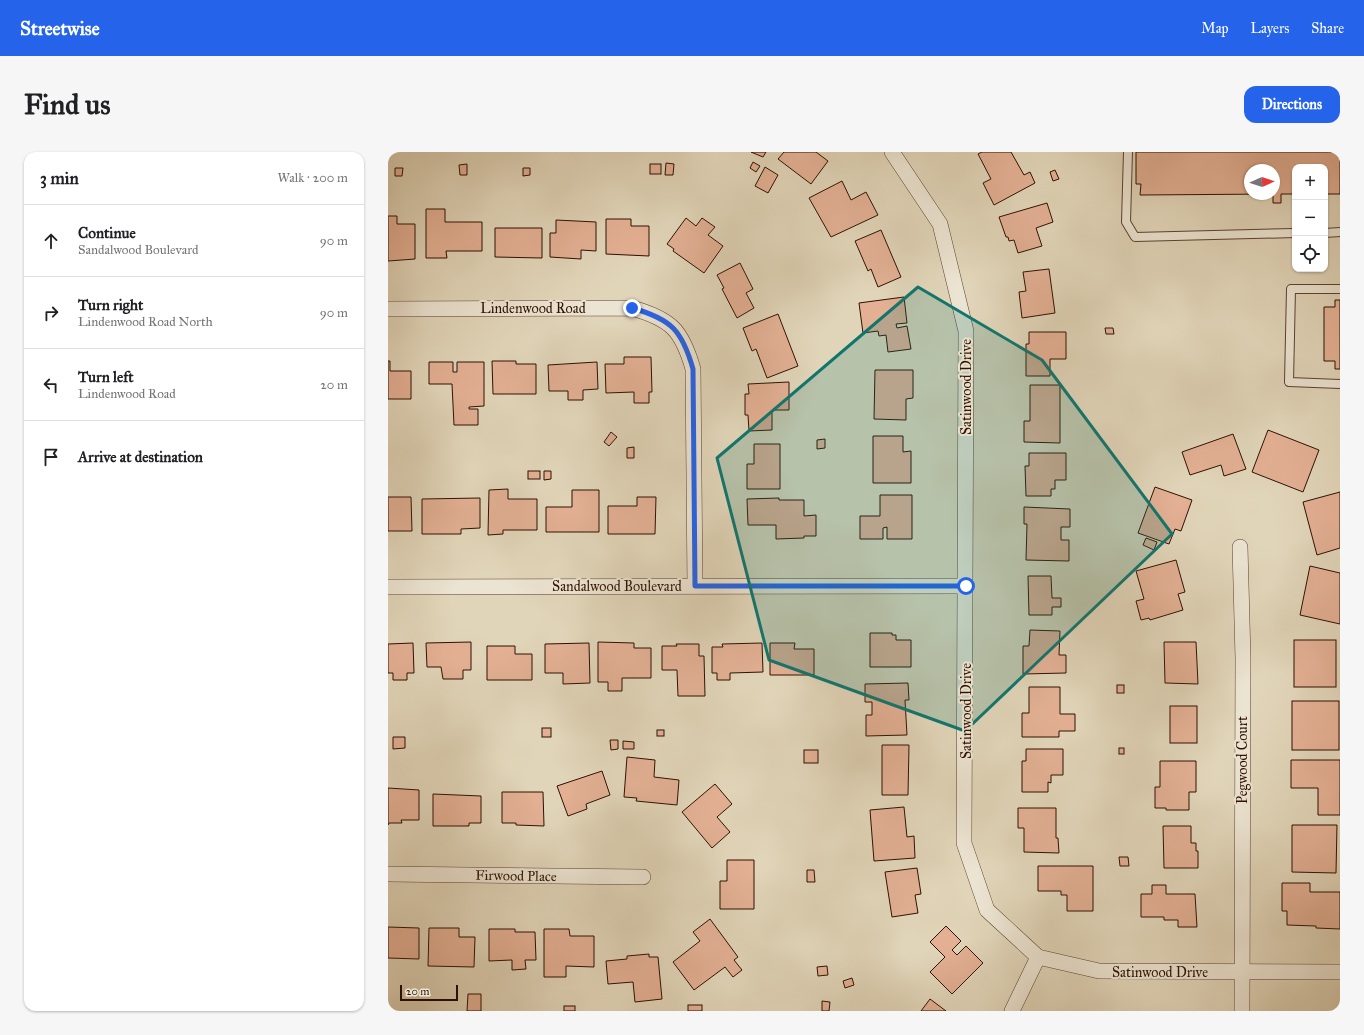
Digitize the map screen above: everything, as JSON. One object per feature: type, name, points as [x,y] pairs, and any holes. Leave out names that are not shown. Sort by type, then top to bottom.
[{"type":"street","name":"Satinwood Drive","points":[[892,152],[940,224],[966,331],[964,843],[987,910],[1038,957],[1099,972],[1340,972]]},
{"type":"street","name":"Lindenwood Road","points":[[388,309],[632,308],[654,314],[674,328],[687,347],[693,369],[695,586]]},
{"type":"street","name":"Pegwood Court","points":[[1240,547],[1243,658],[1242,1011]]},
{"type":"street","name":"Sandalwood Boulevard","points":[[388,587],[966,586]]},
{"type":"street","name":"Firwood Place","points":[[388,874],[643,878]]},
{"type":"street","points":[[1012,1011],[1038,957]]},
{"type":"lane","points":[[1128,152],[1126,222],[1135,237],[1292,233]]},
{"type":"lane","points":[[1328,233],[1340,232]]},
{"type":"lane","points":[[1340,289],[1291,289],[1289,382],[1340,384]]},
{"type":"highlighted area","points":[[918,287],[1042,360],[1172,534],[965,731],[769,660],[717,458]]},
{"type":"building","points":[[751,152],[766,152],[763,157]]},
{"type":"building","points":[[784,152],[816,152],[828,161],[811,184],[778,159]]},
{"type":"building","points":[[982,152],[1011,152],[1024,175],[1030,172],[1035,183],[994,205],[983,183],[991,179],[978,154]]},
{"type":"building","points":[[1136,152],[1340,152],[1340,194],[1328,194],[1328,164],[1292,164],[1292,194],[1281,194],[1281,203],[1273,203],[1273,200],[1280,200],[1280,164],[1244,164],[1244,194],[1140,195],[1141,184],[1136,184]]},
{"type":"building","points":[[753,162],[760,166],[756,172],[750,168]]},
{"type":"building","points":[[666,163],[674,164],[673,175],[665,175]]},
{"type":"building","points":[[467,164],[467,175],[460,175],[459,165]]},
{"type":"building","points":[[650,164],[661,164],[661,174],[650,174]]},
{"type":"building","points":[[765,167],[778,175],[768,193],[755,186]]},
{"type":"building","points":[[395,168],[403,168],[402,176],[395,176]]},
{"type":"building","points":[[523,168],[530,168],[530,175],[523,176]]},
{"type":"building","points":[[1055,170],[1059,179],[1053,181],[1050,172]]},
{"type":"building","points":[[842,181],[851,200],[866,192],[878,215],[831,237],[809,198]]},
{"type":"building","points":[[1047,203],[1053,222],[1036,228],[1042,246],[1018,253],[1014,240],[1009,241],[1008,237],[1006,237],[999,217]]},
{"type":"building","points":[[426,209],[445,209],[445,222],[482,222],[482,251],[446,251],[447,258],[426,258]]},
{"type":"building","points":[[388,216],[397,216],[397,224],[415,224],[415,259],[388,261]]},
{"type":"building","points":[[686,218],[696,226],[702,218],[715,227],[708,235],[723,246],[704,273],[673,251],[674,249],[667,244]]},
{"type":"building","points":[[606,219],[631,219],[631,226],[649,226],[649,256],[606,254]]},
{"type":"building","points":[[556,220],[596,222],[596,251],[581,250],[581,259],[550,257],[550,233],[556,233]]},
{"type":"building","points":[[495,228],[542,228],[542,258],[495,257]]},
{"type":"building","points":[[881,230],[901,277],[878,287],[871,269],[868,271],[855,241]]},
{"type":"building","points":[[740,263],[753,289],[746,293],[754,308],[737,318],[722,289],[724,288],[717,275]]},
{"type":"building","points":[[1049,269],[1055,313],[1022,318],[1019,292],[1026,291],[1023,272]]},
{"type":"building","points":[[904,297],[907,323],[896,324],[897,328],[907,326],[911,349],[888,352],[886,335],[879,336],[878,331],[863,333],[859,303]]},
{"type":"building","points":[[1335,300],[1340,300],[1340,369],[1335,369],[1335,361],[1324,361],[1324,307],[1335,307]]},
{"type":"building","points":[[778,314],[798,366],[767,378],[756,349],[752,351],[743,328]]},
{"type":"building","points":[[1105,328],[1113,328],[1114,334],[1106,334]]},
{"type":"building","points":[[1029,332],[1066,332],[1066,359],[1050,359],[1050,376],[1026,376],[1026,344],[1029,344]]},
{"type":"building","points":[[624,357],[651,357],[652,392],[649,392],[649,403],[634,403],[634,392],[606,393],[605,364],[624,364]]},
{"type":"building","points":[[388,361],[390,361],[390,371],[411,371],[411,399],[388,399]]},
{"type":"building","points":[[492,361],[516,361],[516,364],[536,364],[536,394],[493,394]]},
{"type":"building","points":[[429,362],[453,362],[453,372],[457,372],[457,362],[484,362],[484,406],[469,407],[469,409],[478,409],[478,425],[454,425],[452,384],[429,384]]},
{"type":"building","points":[[597,362],[598,389],[583,390],[583,400],[568,400],[568,391],[549,391],[548,365]]},
{"type":"building","points":[[875,370],[913,370],[913,398],[906,399],[906,420],[874,419]]},
{"type":"building","points":[[789,382],[789,410],[772,410],[772,430],[749,431],[748,415],[745,415],[745,394],[749,394],[748,384]]},
{"type":"building","points":[[1030,385],[1060,385],[1060,443],[1024,442],[1024,421],[1030,421]]},
{"type":"building","points":[[1268,430],[1319,450],[1303,492],[1252,472]]},
{"type":"building","points":[[611,432],[617,437],[609,446],[604,442]]},
{"type":"building","points":[[1233,434],[1246,469],[1224,476],[1221,465],[1190,475],[1182,452]]},
{"type":"building","points":[[873,436],[903,436],[903,452],[911,451],[911,483],[873,483]]},
{"type":"building","points":[[825,439],[825,448],[817,449],[817,440]]},
{"type":"building","points":[[754,444],[780,444],[780,489],[747,489],[747,464],[754,464]]},
{"type":"building","points":[[634,447],[634,458],[627,458],[627,448]]},
{"type":"building","points":[[1029,453],[1066,453],[1066,480],[1055,480],[1055,489],[1051,489],[1051,496],[1026,496],[1025,466],[1029,466]]},
{"type":"building","points":[[528,471],[540,471],[540,479],[528,479]]},
{"type":"building","points":[[544,471],[551,471],[551,479],[544,480]]},
{"type":"building","points":[[1155,487],[1192,500],[1181,531],[1175,529],[1169,544],[1138,533]]},
{"type":"building","points":[[508,489],[508,499],[537,499],[537,530],[503,530],[503,534],[488,535],[489,490]]},
{"type":"building","points":[[572,490],[599,490],[599,532],[546,532],[546,507],[572,507]]},
{"type":"building","points":[[1340,492],[1340,548],[1317,555],[1303,502]]},
{"type":"building","points":[[880,495],[912,495],[912,539],[887,539],[887,527],[883,528],[883,539],[860,539],[860,516],[880,516]]},
{"type":"building","points":[[388,497],[411,497],[412,531],[388,531]]},
{"type":"building","points":[[637,497],[656,497],[655,534],[608,534],[608,506],[637,506]]},
{"type":"building","points":[[480,498],[480,528],[461,529],[461,534],[422,534],[422,499]]},
{"type":"building","points":[[779,498],[779,500],[804,500],[804,516],[816,515],[816,536],[776,539],[776,525],[748,525],[747,499]]},
{"type":"building","points":[[1024,507],[1070,509],[1070,527],[1061,527],[1061,540],[1069,540],[1069,561],[1026,560],[1027,524],[1024,524]]},
{"type":"building","points":[[1146,538],[1157,542],[1154,550],[1143,545]]},
{"type":"building","points":[[1176,560],[1185,592],[1178,594],[1183,610],[1150,620],[1149,618],[1141,620],[1136,601],[1144,599],[1136,571]]},
{"type":"building","points":[[1310,566],[1340,573],[1340,624],[1300,615]]},
{"type":"building","points":[[1028,576],[1051,576],[1052,598],[1061,598],[1061,607],[1052,607],[1052,615],[1029,615]]},
{"type":"building","points":[[1030,630],[1060,631],[1059,655],[1066,655],[1066,673],[1023,674],[1023,646],[1029,646]]},
{"type":"building","points":[[870,633],[892,633],[892,635],[896,635],[896,640],[911,640],[911,667],[870,667]]},
{"type":"building","points":[[1294,640],[1336,640],[1336,687],[1294,687]]},
{"type":"building","points":[[471,642],[471,670],[463,670],[463,679],[443,679],[441,667],[427,667],[426,643]]},
{"type":"building","points":[[598,642],[634,643],[634,648],[651,648],[651,678],[622,678],[622,691],[608,691],[608,682],[598,682]]},
{"type":"building","points":[[1164,642],[1196,642],[1198,684],[1165,683]]},
{"type":"building","points":[[413,643],[414,673],[407,673],[407,680],[393,680],[393,673],[388,673],[388,644]]},
{"type":"building","points":[[589,643],[590,683],[563,684],[563,673],[545,673],[545,644]]},
{"type":"building","points":[[762,643],[763,672],[730,673],[730,680],[717,680],[717,673],[712,673],[712,647],[723,647],[722,644]]},
{"type":"building","points":[[770,643],[795,643],[794,649],[814,649],[814,675],[770,675]]},
{"type":"building","points":[[676,644],[699,644],[699,656],[704,656],[705,696],[678,696],[677,670],[662,670],[662,646],[677,646]]},
{"type":"building","points":[[487,646],[515,646],[515,654],[532,654],[532,680],[487,680]]},
{"type":"building","points":[[908,683],[909,700],[905,700],[907,735],[866,736],[866,715],[872,715],[872,702],[865,702],[865,684]]},
{"type":"building","points":[[1117,685],[1124,685],[1124,693],[1117,693]]},
{"type":"building","points":[[1029,687],[1060,687],[1060,714],[1075,714],[1075,731],[1059,731],[1059,737],[1022,737],[1022,713],[1029,713]]},
{"type":"building","points":[[1292,701],[1339,701],[1339,750],[1292,750]]},
{"type":"building","points":[[1170,706],[1197,706],[1197,743],[1170,743]]},
{"type":"building","points":[[542,728],[551,728],[551,737],[542,737]]},
{"type":"building","points":[[657,730],[664,730],[664,736],[657,736]]},
{"type":"building","points":[[393,737],[405,737],[405,748],[393,749]]},
{"type":"building","points":[[610,740],[618,740],[618,749],[611,750]]},
{"type":"building","points":[[623,741],[634,742],[634,749],[623,749]]},
{"type":"building","points":[[882,745],[909,745],[908,795],[882,795]]},
{"type":"building","points":[[1119,748],[1124,748],[1124,754],[1119,754]]},
{"type":"building","points":[[1026,749],[1063,749],[1063,775],[1051,775],[1051,783],[1048,782],[1048,792],[1022,792],[1022,761],[1026,761]]},
{"type":"building","points":[[804,750],[818,750],[818,763],[804,763]]},
{"type":"building","points":[[627,757],[655,760],[654,777],[679,780],[677,805],[636,801],[637,798],[624,797]]},
{"type":"building","points":[[1291,760],[1340,760],[1340,815],[1318,815],[1318,788],[1291,788]]},
{"type":"building","points":[[1160,761],[1196,761],[1196,792],[1189,792],[1189,810],[1166,810],[1166,808],[1155,808],[1155,787],[1160,787]]},
{"type":"building","points":[[602,771],[610,795],[586,804],[587,809],[568,816],[557,786]]},
{"type":"building","points":[[715,784],[732,804],[717,817],[730,832],[712,848],[682,812]]},
{"type":"building","points":[[388,788],[419,790],[419,820],[401,820],[402,823],[389,823],[388,825]]},
{"type":"building","points":[[502,792],[543,792],[544,826],[502,823]]},
{"type":"building","points":[[433,794],[481,796],[481,823],[469,823],[469,826],[433,826]]},
{"type":"building","points":[[904,807],[907,837],[914,836],[915,858],[874,861],[870,810]]},
{"type":"building","points":[[1018,808],[1056,808],[1056,838],[1058,838],[1059,853],[1024,852],[1024,828],[1018,828]]},
{"type":"building","points":[[1292,825],[1337,825],[1336,873],[1292,872]]},
{"type":"building","points":[[1163,826],[1191,826],[1191,843],[1196,843],[1196,851],[1198,851],[1198,868],[1164,868]]},
{"type":"building","points":[[1119,857],[1128,857],[1129,866],[1120,866]]},
{"type":"building","points":[[727,860],[754,860],[754,909],[720,909],[720,881],[727,881]]},
{"type":"building","points":[[1038,866],[1093,866],[1093,911],[1067,911],[1067,895],[1061,895],[1061,891],[1038,891]]},
{"type":"building","points":[[917,868],[921,894],[915,895],[918,913],[892,917],[885,872]]},
{"type":"building","points":[[807,870],[814,870],[815,882],[807,882]]},
{"type":"building","points":[[1282,883],[1310,883],[1310,892],[1340,892],[1340,929],[1287,925],[1287,911],[1282,911]]},
{"type":"building","points":[[1152,885],[1166,885],[1166,894],[1195,894],[1197,927],[1178,927],[1178,920],[1164,920],[1164,917],[1141,917],[1141,894],[1152,894]]},
{"type":"building","points":[[710,919],[738,957],[734,960],[742,970],[733,977],[725,967],[694,990],[673,962],[700,941],[693,932]]},
{"type":"building","points":[[946,926],[961,941],[952,950],[957,955],[966,946],[983,963],[952,994],[930,972],[945,957],[930,942]]},
{"type":"building","points":[[388,927],[419,928],[419,959],[388,958]]},
{"type":"building","points":[[429,928],[459,928],[459,937],[475,937],[474,967],[428,966]]},
{"type":"building","points":[[489,929],[515,929],[515,932],[535,932],[536,960],[525,960],[526,969],[512,970],[512,960],[489,961]]},
{"type":"building","points":[[544,929],[569,929],[570,936],[594,936],[594,967],[566,966],[566,977],[544,977]]},
{"type":"building","points":[[649,954],[649,957],[658,957],[662,999],[635,1002],[633,982],[608,984],[606,961],[627,959],[627,956]]},
{"type":"building","points":[[827,966],[828,975],[818,976],[817,967]]},
{"type":"building","points":[[852,978],[854,985],[845,988],[843,981]]},
{"type":"building","points":[[468,994],[481,994],[481,1011],[467,1011]]},
{"type":"building","points":[[930,999],[946,1011],[921,1011]]},
{"type":"building","points":[[822,1001],[830,1002],[829,1011],[822,1011]]},
{"type":"building","points":[[688,1005],[702,1005],[702,1011],[688,1011]]},
{"type":"building","points":[[564,1006],[575,1006],[575,1011],[564,1011]]},
{"type":"route","points":[[632,308],[654,314],[674,328],[687,347],[693,369],[695,586],[966,586]]}]
